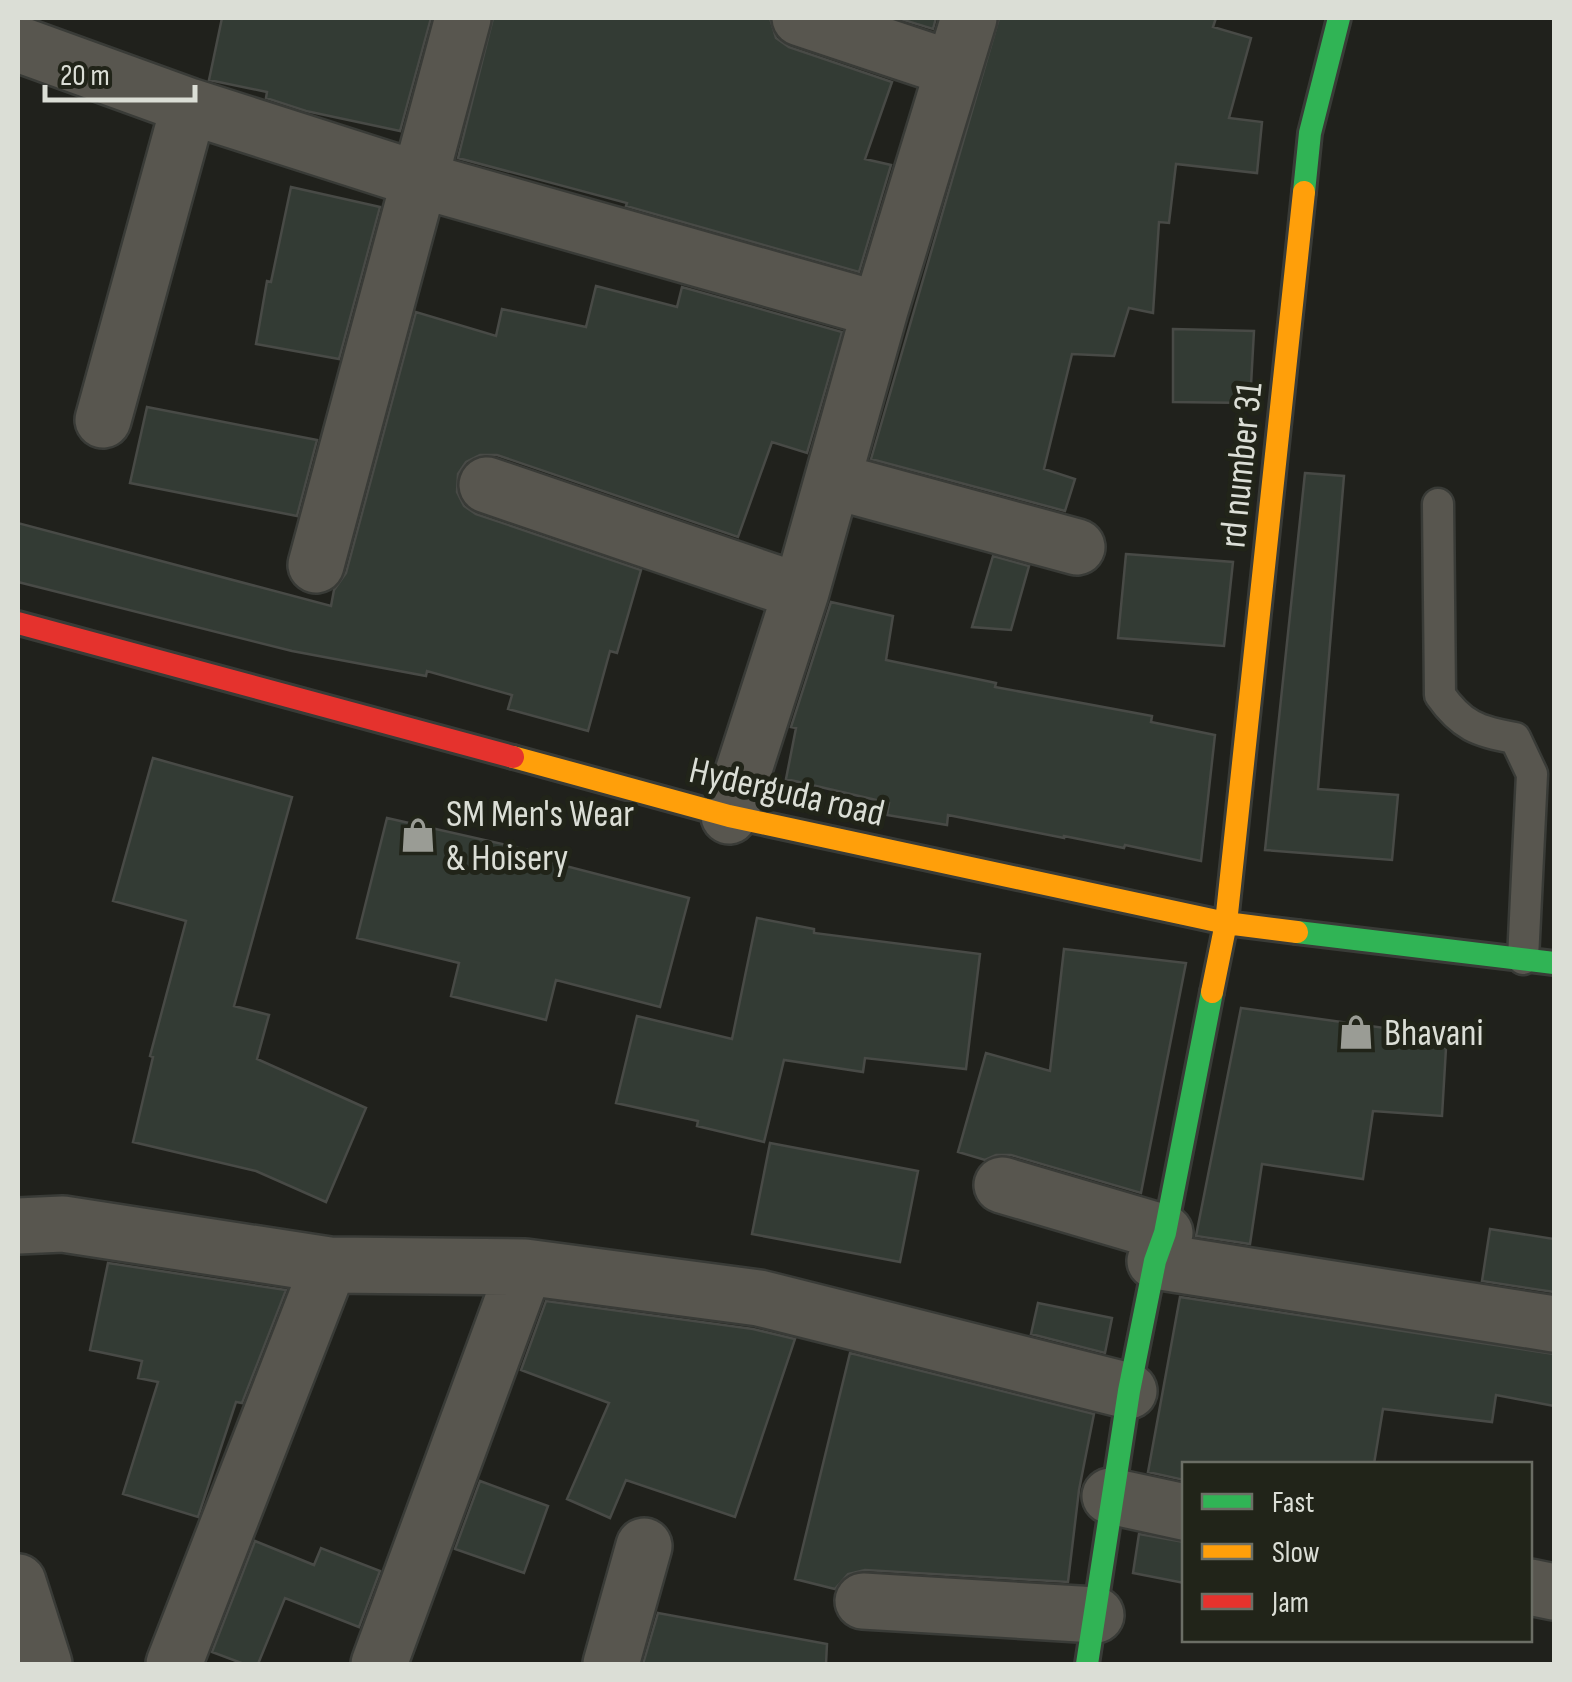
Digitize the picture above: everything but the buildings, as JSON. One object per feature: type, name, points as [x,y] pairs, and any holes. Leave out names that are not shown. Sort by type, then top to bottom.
[{"type":"street","points":[[316,565],[463,18]]},
{"type":"street","points":[[800,18],[953,69]]},
{"type":"street","points":[[729,816],[801,592],[880,310],[969,18]]},
{"type":"street","name":"rd number 31","points":[[1091,1640],[1129,1391],[1226,923],[1310,133],[1339,18]]},
{"type":"street","points":[[18,44],[189,106],[420,180],[880,310]]},
{"type":"street","points":[[103,420],[189,106]]},
{"type":"street","points":[[834,481],[1077,548]]},
{"type":"street","points":[[486,485],[801,592]]},
{"type":"street","name":"Hyderguda road","points":[[18,623],[729,816],[1226,923],[1554,963]]},
{"type":"street","points":[[1002,1184],[1160,1247],[1554,1324]]},
{"type":"street","points":[[18,1226],[63,1224],[329,1265],[525,1267],[759,1298],[1129,1391]]},
{"type":"street","points":[[174,1664],[329,1265]]},
{"type":"street","points":[[379,1664],[525,1267]]},
{"type":"street","points":[[1110,1496],[1182,1512]]},
{"type":"street","points":[[611,1664],[644,1546]]},
{"type":"street","points":[[18,1582],[44,1664]]},
{"type":"street","points":[[863,1602],[1091,1640]]},
{"type":"lane","points":[[1438,504],[1440,695],[1456,719],[1489,734],[1515,738],[1532,774],[1524,959]]},
{"type":"traffic: fast","points":[[1304,192],[1310,133],[1339,18]]},
{"type":"traffic: fast","points":[[1297,932],[1554,963]]},
{"type":"traffic: fast","points":[[1087,1664],[1129,1391],[1155,1261],[1165,1233],[1212,992]]},
{"type":"traffic: slow","points":[[1212,992],[1226,923],[1304,192]]},
{"type":"traffic: slow","points":[[513,757],[729,816],[1226,923],[1297,932]]},
{"type":"traffic: jam","points":[[18,623],[513,757]]},
{"type":"place","name":"SM Men's Wear & Hoisery","points":[[418,835]]},
{"type":"place","name":"Bhavani","points":[[1356,1032]]}]
